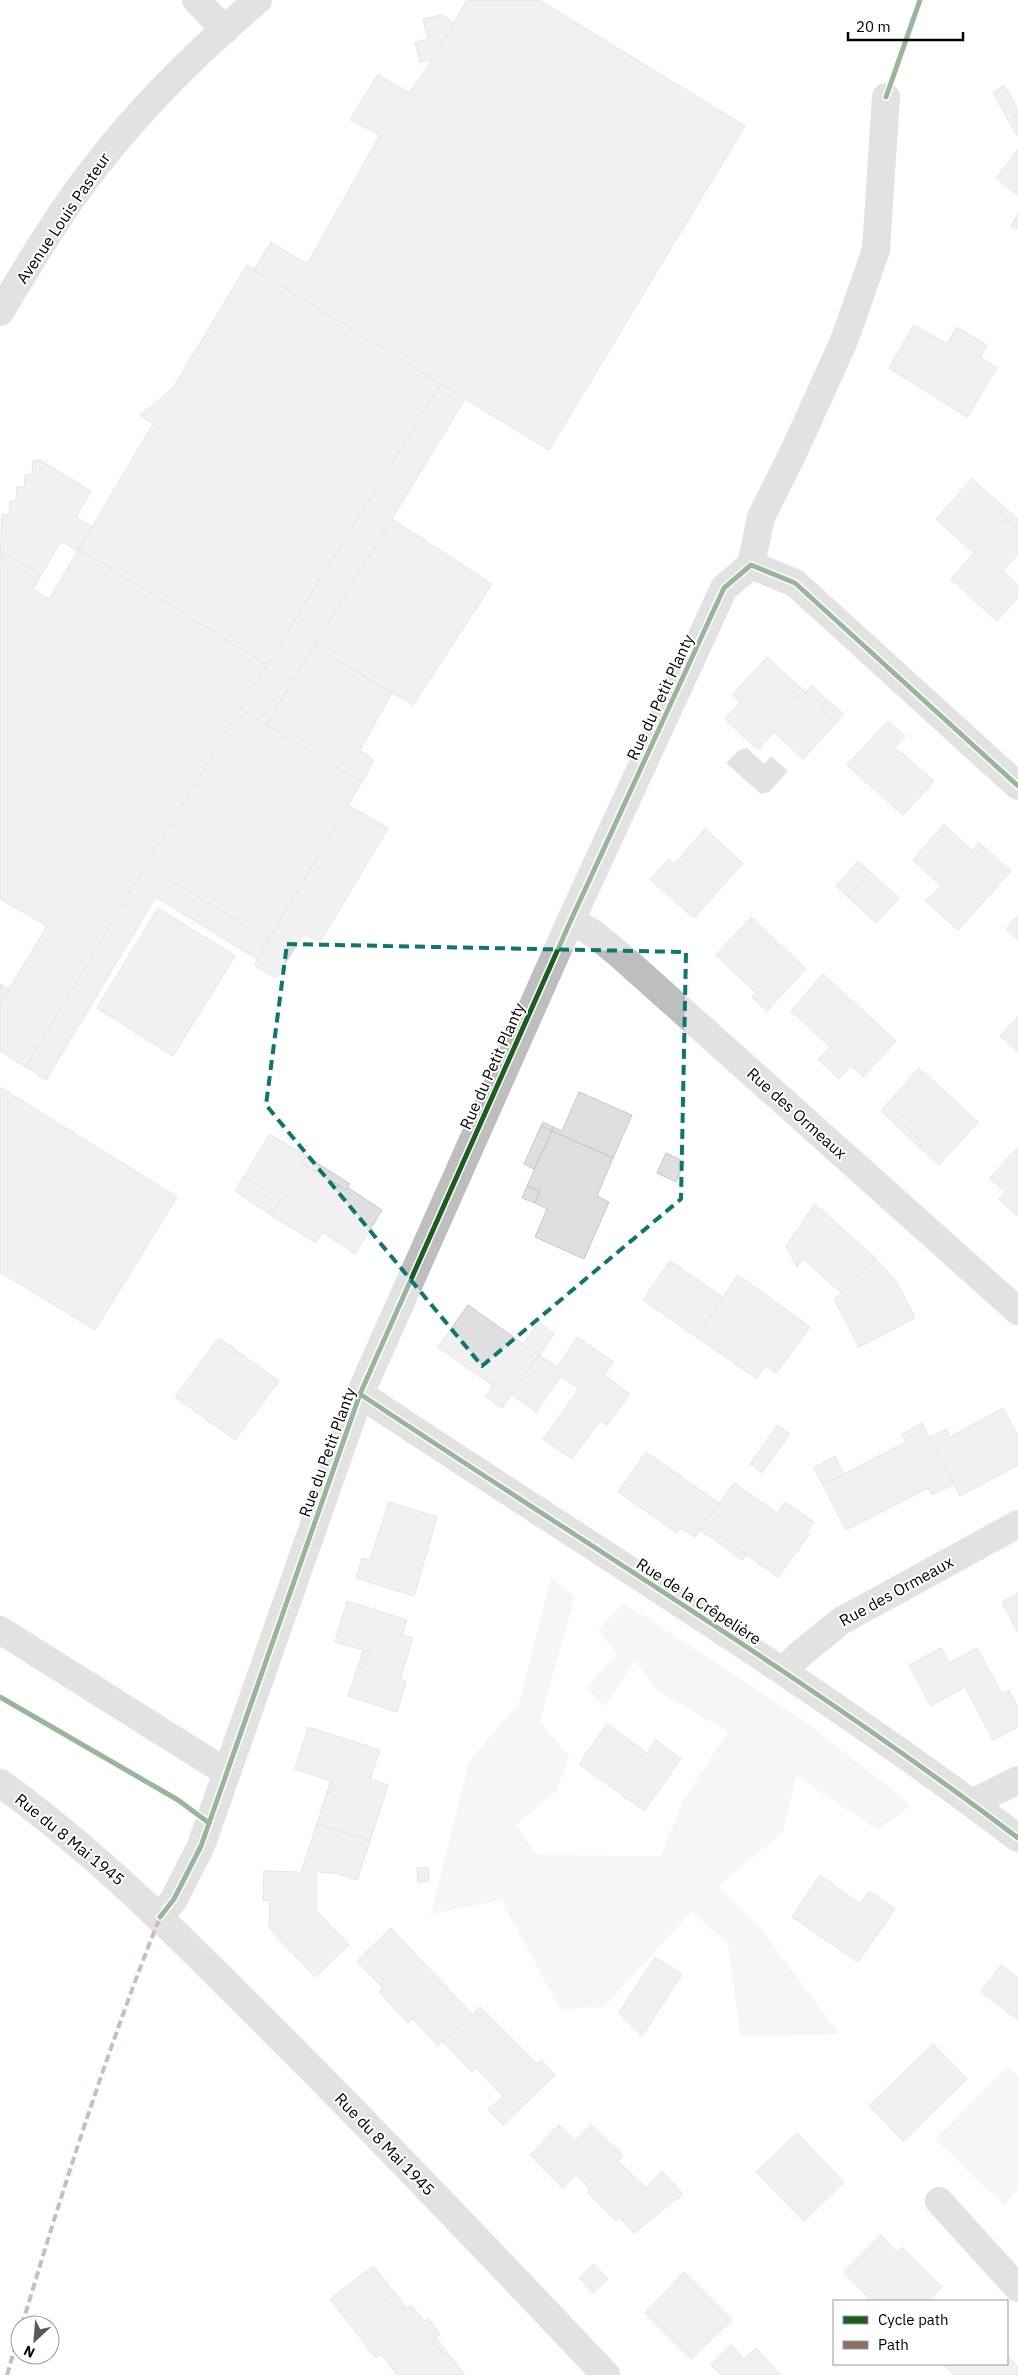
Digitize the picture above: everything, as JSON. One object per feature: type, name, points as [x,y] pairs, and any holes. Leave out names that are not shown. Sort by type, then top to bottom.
[{"type":"street","points":[[196,0],[225,30]]},
{"type":"street","name":"Avenue Louis Pasteur","points":[[0,312],[41,244],[95,166],[160,91],[258,0]]},
{"type":"street","points":[[886,97],[876,250],[844,341],[794,451],[761,517],[751,565],[795,583],[1018,786]]},
{"type":"street","name":"Rue du Petit Planty","points":[[160,1917],[174,1899],[201,1846],[360,1394],[571,920],[724,588],[751,565]]},
{"type":"street","name":"Rue des Ormeaux","points":[[571,920],[594,934],[621,956],[1018,1311]]},
{"type":"street","name":"Rue de la Crêpelière","points":[[360,1394],[783,1672],[972,1803],[1018,1838]]},
{"type":"street","name":"Rue des Ormeaux","points":[[783,1672],[798,1655],[841,1621],[1018,1524]]},
{"type":"street","points":[[0,1630],[226,1772]]},
{"type":"street","points":[[972,1803],[1018,1780]]},
{"type":"street","name":"Rue du 8 Mai 1945","points":[[0,1783],[47,1817],[139,1896],[402,2160],[606,2375]]},
{"type":"street","points":[[939,2201],[1018,2288]]},
{"type":"highlighted area","points":[[287,944],[686,952],[681,1199],[482,1366],[266,1105]]},
{"type":"shaded area","points":[[747,748],[764,764],[771,756],[788,771],[769,792],[761,794],[726,763],[739,750]]},
{"type":"shaded area","points":[[551,1578],[575,1596],[540,1721],[569,1757],[557,1790],[516,1825],[537,1855],[661,1856],[682,1802],[728,1732],[656,1690],[635,1660],[605,1706],[585,1688],[617,1654],[598,1630],[624,1603],[799,1717],[912,1805],[878,1830],[796,1776],[783,1832],[719,1886],[760,1927],[839,2034],[740,2036],[728,1944],[691,1912],[604,2007],[560,2009],[501,1900],[431,1914],[469,1762],[519,1703]]},
{"type":"shaded area","points":[[1007,2066],[1018,2077],[1018,2190],[1004,2205],[935,2139]]},
{"type":"building","points":[[467,0],[539,0],[745,126],[549,450],[254,270],[271,242],[307,264],[380,135],[350,120],[378,74],[409,93],[432,60]]},
{"type":"building","points":[[442,15],[455,23],[432,60],[420,62],[415,42],[428,39],[423,19]]},
{"type":"building","points":[[1004,85],[1018,109],[1018,114],[1013,117],[1018,126],[1018,137],[993,93]]},
{"type":"building","points":[[1018,114],[1018,126],[1013,117]]},
{"type":"building","points":[[1018,149],[1018,195],[996,178]]},
{"type":"building","points":[[1018,214],[1018,229],[1011,226]]},
{"type":"building","points":[[247,265],[441,384],[267,665],[79,549],[153,424],[140,415],[172,389]]},
{"type":"building","points":[[914,325],[947,344],[957,327],[987,345],[980,357],[997,368],[967,417],[889,368]]},
{"type":"building","points":[[441,384],[465,399],[266,725],[240,709]]},
{"type":"building","points":[[40,460],[91,491],[76,517],[92,527],[77,551],[61,541],[41,575],[5,553],[0,561],[2,515],[9,514],[10,501],[16,500],[17,487],[24,487],[25,475],[32,474],[33,461]]},
{"type":"building","points":[[972,479],[1005,508],[1000,514],[1018,530],[1018,554],[1003,571],[1018,585],[1018,597],[997,621],[951,579],[974,553],[936,519]]},
{"type":"building","points":[[1005,508],[1018,519],[1018,530],[1000,514]]},
{"type":"building","points":[[392,519],[492,584],[413,705],[314,646]]},
{"type":"building","points":[[79,549],[267,665],[26,1067],[0,1051],[0,1004],[47,926],[0,899],[0,561],[5,553],[41,575],[33,589],[49,599]]},
{"type":"building","points":[[314,646],[392,693],[360,750],[374,760],[362,782],[266,725]]},
{"type":"building","points":[[767,657],[795,683],[790,689],[800,698],[812,685],[827,700],[820,708],[836,723],[803,759],[774,732],[758,750],[725,719],[740,702],[732,695]]},
{"type":"building","points":[[795,683],[806,692],[800,698],[790,689]]},
{"type":"building","points":[[827,700],[844,714],[836,723],[820,708]]},
{"type":"building","points":[[240,709],[362,782],[268,940],[146,865]]},
{"type":"building","points":[[888,721],[905,736],[895,747],[934,781],[903,815],[847,765]]},
{"type":"building","points":[[348,805],[388,828],[320,942],[304,933],[276,978],[255,966],[257,959]]},
{"type":"building","points":[[944,824],[976,855],[984,847],[1011,871],[958,930],[926,901],[941,886],[913,860]]},
{"type":"building","points":[[705,829],[743,863],[694,918],[650,879],[669,859],[674,864]]},
{"type":"building","points":[[979,842],[984,847],[976,855],[972,851]]},
{"type":"building","points":[[858,861],[870,872],[848,897],[836,886]]},
{"type":"building","points":[[146,865],[268,940],[257,959],[156,897],[46,1080],[26,1067]]},
{"type":"building","points":[[870,872],[899,898],[876,923],[848,897]]},
{"type":"building","points":[[158,908],[235,956],[173,1056],[97,1008]]},
{"type":"building","points":[[1018,915],[1018,940],[1006,929]]},
{"type":"building","points":[[751,917],[806,969],[767,1011],[752,997],[756,993],[716,955]]},
{"type":"building","points":[[823,974],[896,1041],[863,1077],[851,1066],[839,1079],[818,1059],[830,1047],[791,1011]]},
{"type":"building","points":[[0,984],[9,989],[0,1004]]},
{"type":"building","points":[[1018,1016],[1018,1052],[1000,1036]]},
{"type":"building","points":[[919,1068],[978,1122],[939,1165],[919,1147],[923,1144],[896,1118],[893,1122],[881,1111]]},
{"type":"building","points":[[0,1087],[177,1197],[95,1330],[0,1272]]},
{"type":"building","points":[[579,1092],[632,1115],[613,1158],[552,1131],[553,1127],[562,1131]]},
{"type":"building","points":[[896,1118],[923,1144],[919,1147],[893,1122]]},
{"type":"building","points":[[543,1122],[553,1127],[552,1131],[541,1126]]},
{"type":"building","points":[[541,1126],[552,1131],[534,1169],[524,1164]]},
{"type":"building","points":[[552,1131],[613,1158],[597,1196],[609,1202],[584,1259],[535,1237],[547,1209],[535,1203],[540,1191],[527,1186]]},
{"type":"building","points":[[270,1134],[306,1156],[302,1163],[346,1190],[347,1187],[382,1210],[355,1254],[322,1232],[316,1243],[271,1215],[281,1199],[244,1176]]},
{"type":"building","points":[[1018,1147],[1018,1217],[999,1199],[1005,1192],[990,1178]]},
{"type":"building","points":[[666,1153],[685,1162],[676,1182],[657,1173]]},
{"type":"building","points":[[306,1156],[350,1184],[346,1190],[302,1163]]},
{"type":"building","points":[[244,1176],[281,1199],[271,1215],[235,1191]]},
{"type":"building","points":[[527,1186],[540,1191],[535,1203],[522,1198]]},
{"type":"building","points":[[815,1204],[875,1258],[842,1294],[803,1258],[797,1267],[786,1246]]},
{"type":"building","points":[[875,1258],[896,1281],[915,1318],[859,1347],[834,1299],[842,1294]]},
{"type":"building","points":[[670,1261],[723,1297],[696,1337],[643,1300]]},
{"type":"building","points":[[738,1275],[810,1327],[776,1373],[766,1366],[756,1378],[696,1337]]},
{"type":"building","points":[[468,1305],[539,1355],[502,1408],[486,1397],[493,1386],[438,1347]]},
{"type":"building","points":[[539,1322],[554,1334],[539,1355],[523,1344]]},
{"type":"building","points":[[578,1337],[613,1362],[604,1375],[630,1394],[607,1425],[600,1420],[572,1459],[543,1439],[579,1389],[561,1376],[536,1412],[511,1394],[539,1355],[557,1367]]},
{"type":"building","points":[[219,1338],[279,1381],[235,1440],[175,1397]]},
{"type":"building","points":[[1003,1408],[1018,1436],[1018,1465],[960,1496],[929,1438],[946,1429],[950,1437]]},
{"type":"building","points":[[922,1423],[954,1484],[932,1495],[928,1488],[846,1530],[823,1485],[906,1442],[902,1434]]},
{"type":"building","points":[[778,1425],[790,1434],[762,1473],[750,1464]]},
{"type":"building","points":[[646,1452],[719,1503],[695,1537],[681,1528],[677,1533],[618,1492]]},
{"type":"building","points":[[835,1456],[844,1474],[823,1485],[814,1468]]},
{"type":"building","points":[[734,1483],[777,1513],[785,1502],[814,1522],[806,1534],[809,1535],[778,1577],[719,1535],[715,1540],[700,1530]]},
{"type":"building","points":[[389,1502],[437,1517],[414,1596],[356,1578],[362,1558],[370,1560]]},
{"type":"building","points":[[719,1535],[747,1554],[742,1560],[715,1540]]},
{"type":"building","points":[[1018,1593],[1018,1633],[1002,1602]]},
{"type":"building","points":[[347,1601],[407,1620],[402,1635],[413,1638],[400,1679],[406,1681],[397,1712],[348,1696],[358,1666],[364,1667],[369,1652],[335,1642]]},
{"type":"building","points":[[941,1648],[949,1663],[977,1648],[1002,1694],[1009,1690],[1018,1708],[1018,1727],[993,1740],[965,1687],[931,1706],[909,1665]]},
{"type":"building","points":[[363,1651],[369,1652],[364,1667],[358,1666]]},
{"type":"building","points":[[607,1724],[647,1753],[656,1740],[681,1759],[644,1811],[579,1764]]},
{"type":"building","points":[[308,1727],[380,1750],[370,1779],[388,1785],[370,1841],[317,1824],[326,1795],[332,1792],[334,1788],[331,1781],[295,1769]]},
{"type":"building","points":[[331,1781],[334,1788],[332,1792],[326,1795]]},
{"type":"building","points":[[317,1824],[370,1841],[357,1880],[336,1873],[316,1872],[316,1910],[349,1945],[315,1977],[269,1928],[270,1900],[263,1901],[264,1871],[301,1872]]},
{"type":"building","points":[[428,1867],[429,1881],[418,1882],[417,1868]]},
{"type":"building","points":[[820,1875],[860,1904],[869,1891],[895,1909],[858,1962],[792,1917]]},
{"type":"building","points":[[391,1928],[472,2014],[438,2046],[422,2029],[426,2025],[416,2015],[408,2023],[379,1992],[387,1985],[377,1973],[373,1978],[357,1961]]},
{"type":"building","points":[[655,1957],[682,1974],[642,2036],[619,2013]]},
{"type":"building","points":[[1001,1965],[1018,1978],[1018,2020],[981,1992]]},
{"type":"building","points":[[377,1973],[387,1985],[383,1988],[373,1978]]},
{"type":"building","points":[[480,2007],[537,2064],[541,2060],[555,2075],[503,2125],[488,2110],[503,2096],[476,2068],[472,2072],[443,2042]]},
{"type":"building","points":[[416,2015],[426,2025],[422,2029],[413,2019]]},
{"type":"building","points":[[933,2044],[967,2079],[903,2141],[869,2106]]},
{"type":"building","points":[[559,2125],[575,2141],[591,2125],[623,2155],[618,2161],[646,2188],[662,2171],[683,2194],[634,2233],[619,2217],[616,2221],[587,2192],[594,2185],[580,2171],[563,2188],[530,2155]]},
{"type":"building","points":[[797,2133],[844,2182],[804,2221],[756,2172]]},
{"type":"building","points":[[580,2171],[594,2185],[590,2189],[576,2175]]},
{"type":"building","points":[[881,2235],[897,2252],[902,2247],[942,2287],[929,2300],[867,2300],[869,2298],[844,2272]]},
{"type":"building","points":[[594,2264],[608,2279],[593,2293],[579,2278]]},
{"type":"building","points":[[373,2266],[395,2293],[391,2296],[403,2311],[411,2305],[424,2321],[428,2318],[440,2334],[432,2340],[444,2355],[447,2352],[465,2375],[397,2375],[381,2354],[376,2358],[330,2299]]},
{"type":"building","points":[[684,2272],[732,2320],[691,2359],[645,2313]]},
{"type":"building","points":[[395,2293],[406,2308],[403,2311],[391,2296]]},
{"type":"building","points":[[436,2337],[447,2352],[444,2355],[432,2340]]},
{"type":"building","points":[[731,2345],[744,2359],[756,2348],[781,2375],[721,2375],[711,2365]]},
{"type":"building","points":[[1008,2356],[1018,2367],[1018,2375],[954,2375],[944,2365],[1008,2365]]},
{"type":"marked path","points":[[25,2315],[86,2120],[160,1917]]},
{"type":"marked path","points":[[7,2375],[10,2365]]},
{"type":"cycle path","points":[[886,97],[920,0]]},
{"type":"cycle path","points":[[160,1917],[174,1899],[201,1846],[360,1394],[571,920],[724,588],[751,565],[795,583],[1018,786]]},
{"type":"cycle path","points":[[360,1394],[775,1666],[938,1779],[1018,1838]]},
{"type":"cycle path","points":[[0,1697],[178,1800],[209,1823]]}]
